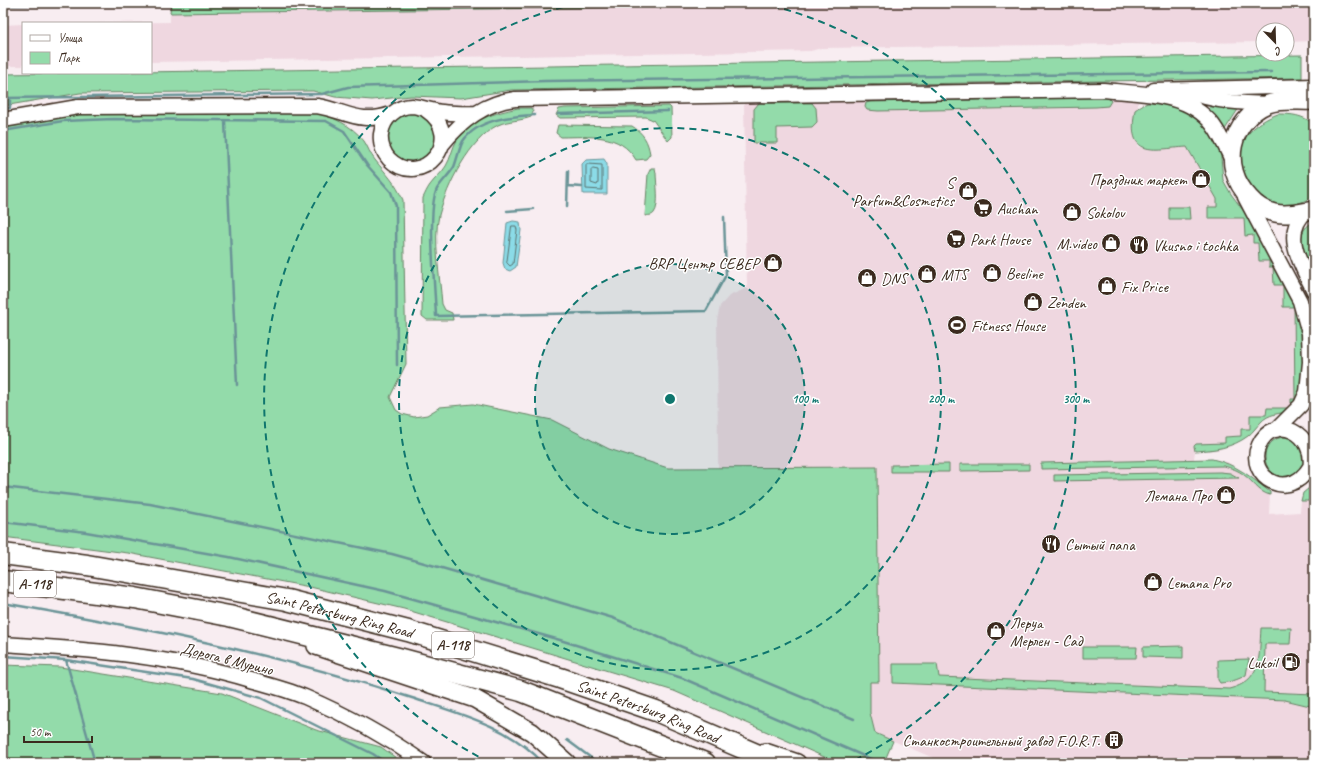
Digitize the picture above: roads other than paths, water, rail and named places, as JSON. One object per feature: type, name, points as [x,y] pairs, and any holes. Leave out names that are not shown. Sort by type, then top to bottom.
[{"type":"highway","name":"Saint Petersburg Ring Road","points":[[3,554],[86,565],[279,598],[401,629],[560,678],[656,711],[713,734],[777,763]]},
{"type":"highway","name":"Saint Petersburg Ring Road","points":[[3,581],[134,598],[229,616],[402,659],[521,691],[705,763]]},
{"type":"main road","points":[[1312,209],[1292,214],[1274,213],[1258,207],[1238,182],[1232,160],[1233,146],[1237,132],[1246,120],[1257,110],[1270,104],[1314,101]]},
{"type":"main road","points":[[1294,102],[1314,110]]},
{"type":"main road","points":[[229,616],[475,699],[532,732],[567,763]]},
{"type":"main road","points":[[713,734],[797,763]]},
{"type":"street","points":[[1126,93],[1158,89],[1314,86]]},
{"type":"street","points":[[1181,89],[1208,99],[1270,104]]},
{"type":"street","points":[[441,146],[459,126],[476,113],[495,103],[515,99],[1099,90],[1173,99],[1189,104],[1212,124],[1232,160]]},
{"type":"street","points":[[3,120],[78,107],[317,106],[356,118],[368,119],[390,114],[408,107],[442,112],[476,113]]},
{"type":"street","points":[[356,118],[374,135],[387,156],[395,164],[412,168],[428,164],[436,156],[443,139],[440,125],[432,114],[426,110]]},
{"type":"street","points":[[382,146],[380,139],[383,126],[390,114]]},
{"type":"street","points":[[1238,182],[1293,285],[1306,317],[1309,333],[1310,362],[1307,392],[1301,405],[1276,430],[1262,440],[1257,450],[1257,461],[1264,476],[1272,482],[1288,485],[1303,478],[1312,464],[1312,453],[1306,438],[1292,430],[1276,430]]},
{"type":"street","points":[[1312,209],[1301,216],[1295,229],[1294,244],[1299,260],[1314,291]]},
{"type":"street","name":"Дорога в Мурино","points":[[3,644],[134,655],[198,666],[236,676],[305,697],[389,739],[424,763]]},
{"type":"water","points":[[604,159],[607,164],[607,194],[583,194],[582,164],[586,160]]},
{"type":"water","points":[[513,221],[520,222],[521,230],[516,267],[510,271],[505,269],[503,263],[507,223]]},
{"type":"waterway","points":[[3,5],[165,3]]},
{"type":"waterway","points":[[3,98],[322,94],[348,87],[546,81],[1271,72]]},
{"type":"waterway","points":[[3,109],[10,108],[10,98]]},
{"type":"waterway","points":[[558,114],[668,111]]},
{"type":"waterway","points":[[535,115],[516,116],[496,120],[486,123],[469,134],[462,143],[454,167],[437,189],[432,213],[436,316],[706,311],[726,275],[724,217]]},
{"type":"waterway","points":[[3,131],[63,121],[113,119],[326,121],[344,131],[367,165],[391,192],[396,206],[397,365]]},
{"type":"waterway","points":[[225,121],[237,385]]},
{"type":"waterway","points":[[567,207],[568,171]]},
{"type":"waterway","points":[[568,186],[582,187]]},
{"type":"waterway","points":[[507,211],[533,209]]},
{"type":"waterway","points":[[3,487],[150,504],[392,554],[613,618],[854,719]]},
{"type":"waterway","points":[[3,522],[86,532],[229,557],[385,591],[560,640],[682,678],[880,763]]},
{"type":"waterway","points":[[3,603],[209,643],[362,682],[447,709],[482,722],[515,739],[530,750],[543,763]]},
{"type":"waterway","points":[[3,656],[66,660],[193,679],[261,698],[373,754],[386,763]]},
{"type":"waterway","points":[[66,660],[95,763]]},
{"type":"waterway","points":[[567,740],[598,763]]},
{"type":"place","name":"Праздник маркет","points":[[1201,179]]},
{"type":"place","name":"S Parfum&Cosmetics","points":[[968,191]]},
{"type":"place","name":"Auchan","points":[[983,208]]},
{"type":"place","name":"Sokolov","points":[[1072,212]]},
{"type":"place","name":"Park House","points":[[956,239]]},
{"type":"place","name":"M.video","points":[[1111,243]]},
{"type":"place","name":"Vkusno i tochka","points":[[1139,245]]},
{"type":"place","name":"BRP Центр СЕВЕР","points":[[773,263]]},
{"type":"place","name":"Beeline","points":[[992,273]]},
{"type":"place","name":"MTS","points":[[927,274]]},
{"type":"place","name":"DNS","points":[[867,278]]},
{"type":"place","name":"Fix Price","points":[[1107,286]]},
{"type":"place","name":"Zenden","points":[[1033,302]]},
{"type":"place","name":"Fitness House","points":[[957,325]]},
{"type":"place","name":"Лемана Про","points":[[1226,495]]},
{"type":"place","name":"Сытый папа","points":[[1051,544]]},
{"type":"place","name":"Lemana Pro","points":[[1153,582]]},
{"type":"place","name":"Леруа Мерлен - Сад","points":[[996,631]]},
{"type":"place","name":"Lukoil","points":[[1291,662]]},
{"type":"place","name":"Станкостроительный завод F.O.R.T.","points":[[1114,740]]}]
